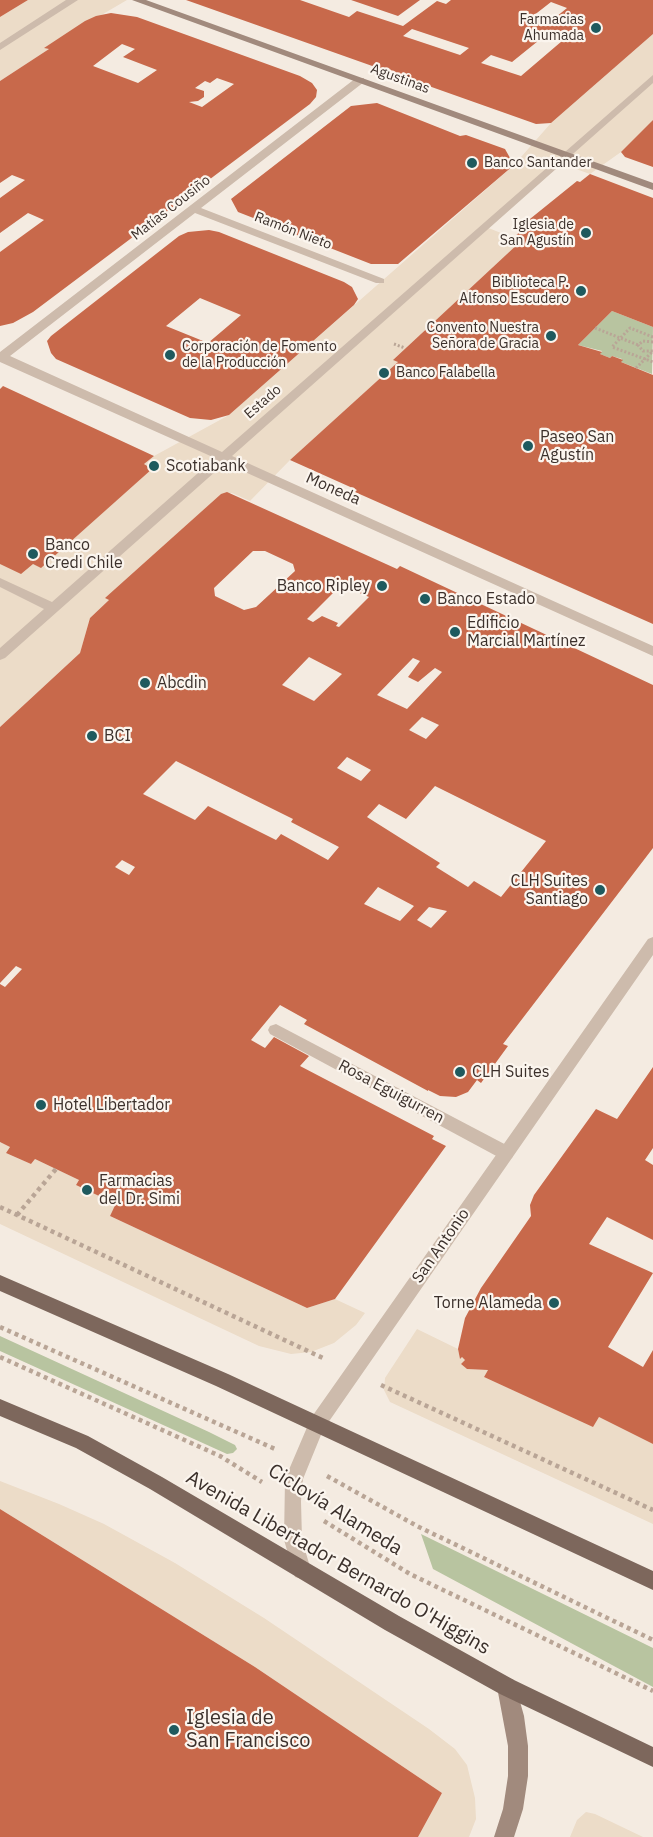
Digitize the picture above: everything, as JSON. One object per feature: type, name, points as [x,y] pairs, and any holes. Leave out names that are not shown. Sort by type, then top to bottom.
[{"type":"main road","name":"Agustinas","points":[[137,0],[653,187]]},
{"type":"main road","points":[[0,1283],[317,1424],[653,1581]]},
{"type":"main road","name":"Avenida Libertador Bernardo O'Higgins","points":[[0,1407],[91,1447],[507,1687],[653,1757]]},
{"type":"main road","points":[[504,1837],[513,1809],[518,1776],[517,1736],[507,1687]]},
{"type":"street","points":[[0,47],[73,0]]},
{"type":"street","name":"Estado","points":[[0,655],[653,78]]},
{"type":"street","name":"Matías Cousiño","points":[[0,357],[360,80]]},
{"type":"street","name":"Ramón Nieto","points":[[195,209],[380,281]]},
{"type":"street","name":"Moneda","points":[[0,357],[653,651]]},
{"type":"street","points":[[0,582],[53,608]]},
{"type":"street","name":"San Antonio","points":[[302,1570],[293,1540],[294,1479],[317,1424],[653,943]]},
{"type":"street","name":"Rosa Eguigurren","points":[[276,1030],[506,1153]]},
{"type":"path","points":[[595,328],[638,345],[641,350],[653,351]]},
{"type":"path","points":[[653,337],[630,328],[612,347],[653,362]]},
{"type":"path","points":[[638,345],[643,341],[653,342]]},
{"type":"path","points":[[636,368],[653,351]]},
{"type":"path","points":[[17,1215],[56,1169]]},
{"type":"path","name":"Ciclovía Alameda","points":[[0,1357],[220,1456],[410,1574],[653,1691]]},
{"type":"green space","points":[[612,311],[653,327],[652,374],[621,362],[622,359],[600,354],[602,351],[578,345]]},
{"type":"green space","points":[[0,1336],[209,1432],[235,1445],[237,1449],[227,1454],[0,1351]]},
{"type":"green space","points":[[421,1534],[653,1648],[653,1687],[433,1569]]},
{"type":"shaded area","points":[[28,0],[127,0],[45,48],[49,49],[0,81],[0,17]]},
{"type":"shaded area","points":[[653,34],[653,120],[643,132],[621,152],[590,174],[559,163],[486,227],[521,241],[394,359],[398,362],[290,460],[250,501],[232,493],[221,494],[106,598],[109,600],[90,618],[80,653],[0,727],[0,564],[33,564],[41,567],[152,469],[144,464],[154,456],[229,415],[514,165],[551,123]]},
{"type":"shaded area","points":[[0,1142],[10,1147],[6,1153],[31,1164],[35,1159],[79,1180],[76,1185],[99,1196],[103,1191],[118,1199],[110,1216],[307,1308],[335,1299],[365,1313],[356,1325],[334,1343],[311,1352],[291,1354],[259,1346],[0,1224]]},
{"type":"shaded area","points":[[417,1329],[458,1349],[460,1359],[462,1357],[465,1360],[461,1364],[467,1369],[488,1370],[484,1377],[593,1426],[599,1417],[653,1444],[653,1524],[390,1402],[384,1390],[385,1378]]},
{"type":"shaded area","points":[[0,1481],[104,1524],[175,1563],[264,1618],[429,1729],[455,1749],[467,1765],[475,1798],[476,1819],[469,1837],[418,1837],[442,1793],[255,1667],[0,1509]]},
{"type":"shaded area","points":[[586,1812],[643,1837],[570,1837],[577,1820]]},
{"type":"building","points":[[0,0],[28,0],[0,17]]},
{"type":"building","points":[[186,0],[300,0],[349,17],[357,11],[403,26],[437,1],[446,4],[451,0],[653,0],[653,34],[551,123],[536,124]],"holes":[[[551,2],[567,8],[550,22],[533,16]],[[412,29],[469,48],[460,55],[403,36]],[[540,36],[562,41],[521,76],[481,63],[491,55],[512,62],[543,37]]]},
{"type":"building","points":[[351,0],[420,0],[398,16]]},
{"type":"building","points":[[111,13],[137,17],[300,76],[312,83],[317,90],[316,97],[310,104],[33,312],[13,323],[0,326],[0,252],[44,220],[28,213],[0,233],[0,198],[25,180],[12,175],[0,183],[0,81],[49,49],[44,48],[96,16]],"holes":[[[122,44],[135,49],[123,57],[157,70],[138,83],[93,66]],[[217,78],[234,84],[202,107],[189,102],[198,101],[204,97],[204,91],[195,88],[205,81],[210,83]]]},
{"type":"building","points":[[377,103],[460,136],[466,135],[505,149],[514,165],[398,264],[371,264],[238,212],[231,199],[351,106]]},
{"type":"building","points":[[653,120],[653,167],[625,157],[621,152]]},
{"type":"building","name":"Paseo San Agustín","points":[[590,174],[653,198],[653,327],[612,311],[578,345],[602,352],[600,354],[610,358],[612,356],[623,360],[621,362],[653,375],[653,624],[355,492],[357,490],[290,460],[398,362],[393,360],[521,241],[513,238],[523,229],[520,227],[577,181],[580,182]]},
{"type":"building","points":[[209,230],[219,232],[344,282],[352,287],[358,299],[229,415],[211,420],[190,418],[56,359],[47,341],[179,236],[188,232]],"holes":[[[200,298],[241,315],[208,343],[166,326]]]},
{"type":"building","points":[[3,386],[154,456],[144,464],[152,469],[41,568],[33,564],[21,574],[0,564],[0,389]]},
{"type":"building","points":[[227,492],[397,569],[400,566],[653,685],[653,848],[503,1044],[508,1046],[481,1083],[477,1080],[468,1092],[456,1097],[440,1096],[304,1024],[307,1020],[280,1005],[251,1040],[265,1048],[274,1037],[309,1056],[300,1066],[434,1136],[432,1139],[446,1146],[335,1299],[307,1308],[110,1216],[118,1199],[103,1191],[99,1196],[76,1185],[79,1180],[35,1159],[31,1164],[6,1153],[10,1147],[0,1142],[0,984],[5,987],[22,969],[16,966],[0,983],[0,727],[80,653],[90,618],[109,600],[105,598],[221,494]],"holes":[[[253,551],[265,551],[293,564],[295,571],[256,607],[244,610],[215,596],[214,588]],[[341,585],[369,597],[339,627],[336,626],[338,623],[322,616],[313,622],[307,619]],[[309,657],[342,674],[314,701],[282,685]],[[413,658],[420,661],[408,677],[418,682],[435,668],[442,672],[407,709],[377,695]],[[422,717],[439,725],[426,739],[409,730]],[[347,757],[371,770],[361,781],[337,768]],[[176,761],[293,819],[291,822],[339,847],[328,860],[281,834],[276,840],[208,806],[195,820],[143,794]],[[435,786],[546,841],[501,897],[474,881],[468,887],[436,867],[440,863],[367,817],[379,804],[406,819]],[[122,860],[135,867],[129,875],[115,867]],[[378,887],[414,906],[400,921],[364,904]],[[429,907],[447,911],[431,928],[417,920]]]},
{"type":"building","name":"Torne Alameda","points":[[653,1067],[653,1148],[645,1160],[653,1165],[653,1240],[607,1217],[589,1244],[653,1273],[608,1347],[643,1367],[653,1350],[653,1444],[599,1417],[593,1427],[484,1377],[488,1370],[467,1369],[461,1364],[465,1360],[462,1357],[460,1359],[458,1349],[465,1318],[481,1288],[531,1216],[530,1205],[534,1195],[596,1109],[617,1119]]},
{"type":"building","name":"Iglesia de San Francisco","points":[[0,1509],[255,1667],[442,1793],[418,1837],[0,1837]]},
{"type":"place","name":"Farmacias Ahumada","points":[[596,28]]},
{"type":"place","name":"Banco Santander","points":[[472,163]]},
{"type":"place","name":"Iglesia de San Agustín","points":[[586,233]]},
{"type":"place","name":"Biblioteca P. Alfonso Escudero","points":[[581,291]]},
{"type":"place","name":"Convento Nuestra Señora de Gracia","points":[[551,336]]},
{"type":"place","name":"Corporación de Fomento de la Producción","points":[[170,355]]},
{"type":"place","name":"Banco Falabella","points":[[384,373]]},
{"type":"place","name":"Paseo San Agustín","points":[[528,446]]},
{"type":"place","name":"Scotiabank","points":[[154,466]]},
{"type":"place","name":"Banco Credi Chile","points":[[33,554]]},
{"type":"place","name":"Banco Ripley","points":[[382,586]]},
{"type":"place","name":"Banco Estado","points":[[425,599]]},
{"type":"place","name":"Edificio Marcial Martínez","points":[[455,632]]},
{"type":"place","name":"Abcdin","points":[[145,683]]},
{"type":"place","name":"BCI","points":[[92,736]]},
{"type":"place","name":"CLH Suites Santiago","points":[[600,890]]},
{"type":"place","name":"CLH Suites","points":[[460,1072]]},
{"type":"place","name":"Hotel Libertador","points":[[41,1105]]},
{"type":"place","name":"Farmacias del Dr. Simi","points":[[87,1190]]},
{"type":"place","name":"Torne Alameda","points":[[554,1303]]},
{"type":"place","name":"Iglesia de San Francisco","points":[[174,1730]]}]
